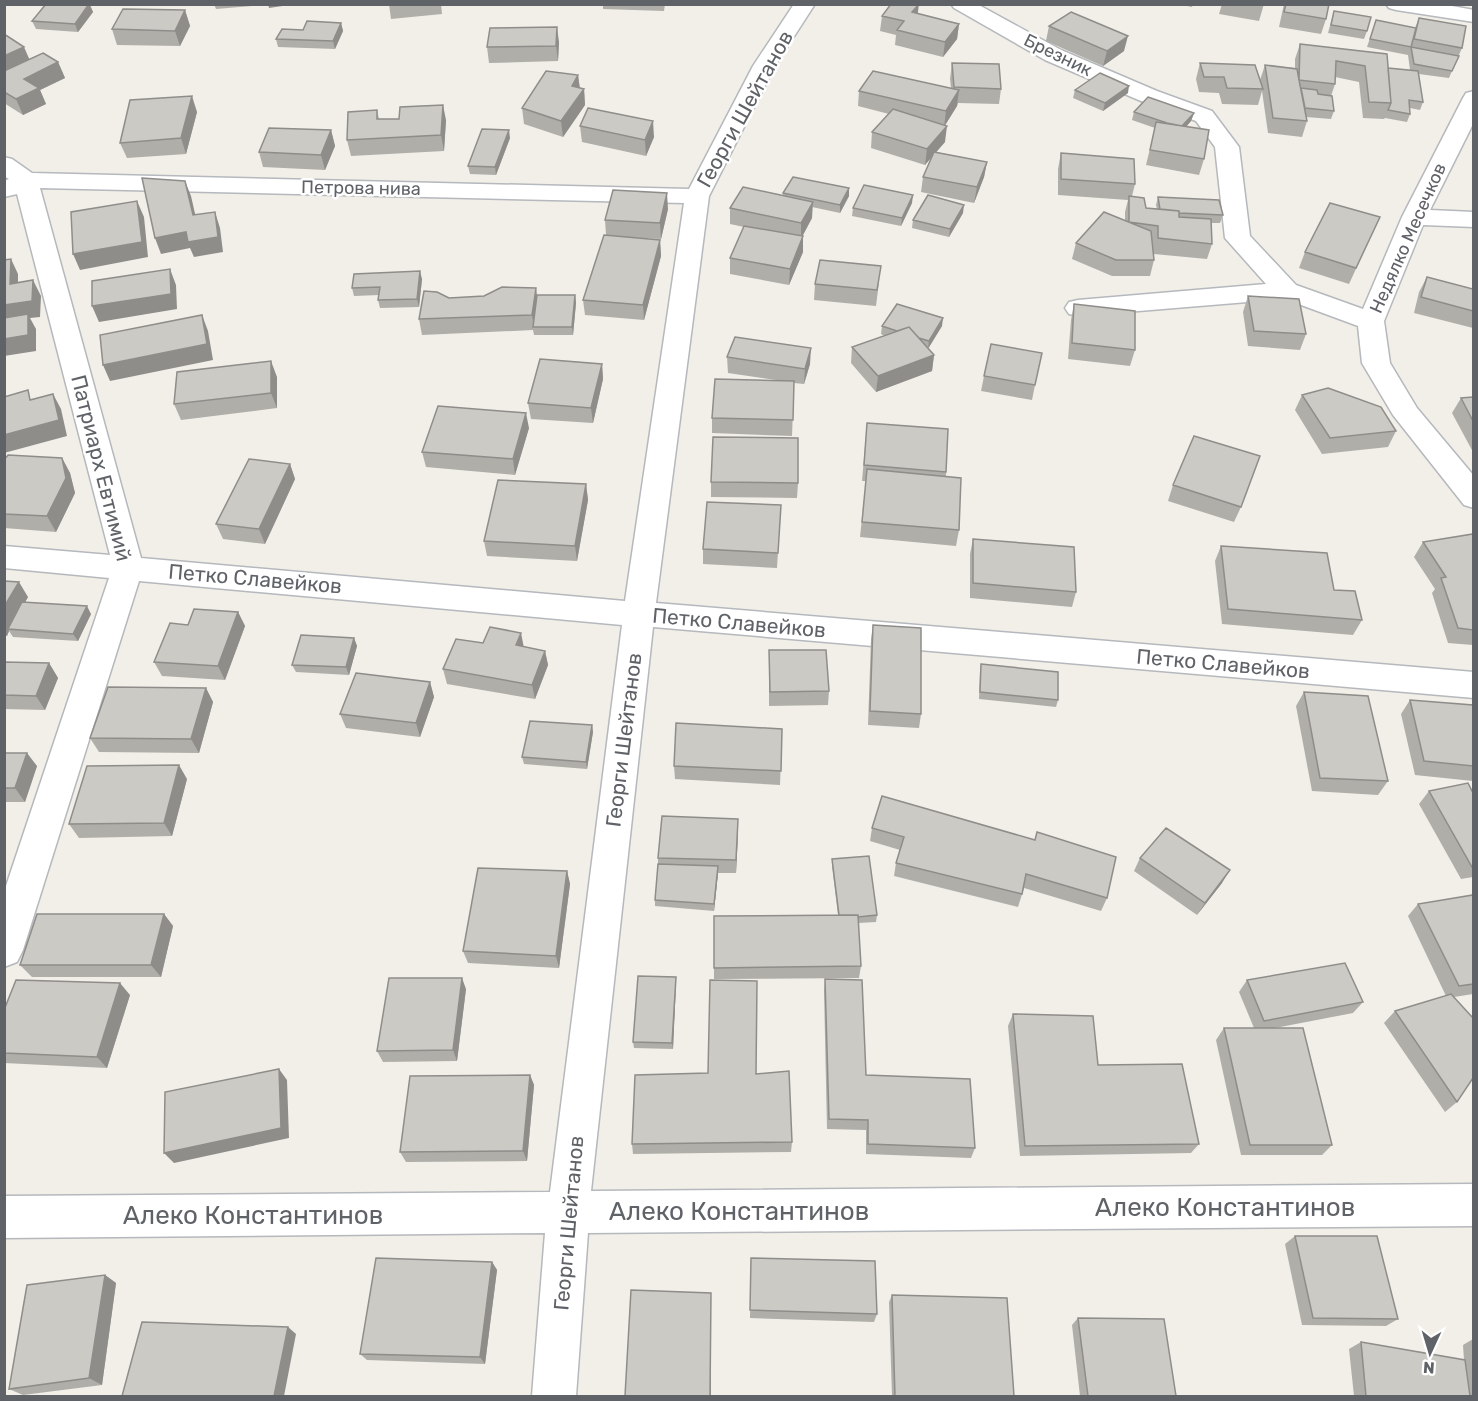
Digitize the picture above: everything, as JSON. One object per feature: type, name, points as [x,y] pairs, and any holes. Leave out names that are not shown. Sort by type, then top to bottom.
[{"type":"street","name":"Георги Шейтанов","points":[[554,1396],[568,1213],[639,614],[697,196],[764,66],[805,4]]},
{"type":"street","name":"Брезник","points":[[961,4],[1053,55],[1149,96],[1204,116],[1227,147],[1238,238],[1287,291]]},
{"type":"street","points":[[1396,4],[1473,16]]},
{"type":"street","name":"Недялко Месечков","points":[[1473,98],[1414,217],[1371,321],[1376,363],[1407,415],[1473,497]]},
{"type":"street","name":"Петрова нива","points":[[12,178],[697,196]]},
{"type":"street","name":"Патриарх Евтимий","points":[[4,950],[128,567],[12,178]]},
{"type":"street","points":[[1414,217],[1473,220]]},
{"type":"street","name":"Брезник","points":[[1078,308],[1287,291],[1371,321]]},
{"type":"street","name":"Петко Славейков","points":[[4,557],[1473,685]]},
{"type":"street","name":"Алеко Константинов","points":[[4,1217],[1473,1205]]},
{"type":"building","points":[[46,4],[89,4],[75,24],[32,21]]},
{"type":"building","points":[[891,4],[919,4],[912,12],[959,24],[945,42],[897,30],[904,21],[882,16]]},
{"type":"building","points":[[1286,4],[1329,4],[1326,19],[1284,12]]},
{"type":"building","points":[[123,9],[185,10],[175,31],[112,29]]},
{"type":"building","points":[[1334,11],[1371,17],[1367,31],[1331,25]]},
{"type":"building","points":[[1071,12],[1128,36],[1107,51],[1049,26]]},
{"type":"building","points":[[1419,18],[1466,26],[1462,48],[1414,39]]},
{"type":"building","points":[[1376,20],[1416,28],[1411,47],[1370,39]]},
{"type":"building","points":[[307,21],[341,23],[333,41],[276,39],[282,29],[303,30]]},
{"type":"building","points":[[557,27],[556,46],[487,47],[490,28]]},
{"type":"building","points":[[4,34],[24,47],[4,56]]},
{"type":"building","points":[[1300,44],[1387,54],[1391,103],[1369,102],[1365,66],[1336,61],[1335,84],[1299,80]]},
{"type":"building","points":[[1411,47],[1459,56],[1452,71],[1414,64]]},
{"type":"building","points":[[43,53],[58,62],[24,79],[39,88],[16,99],[4,92],[4,71]]},
{"type":"building","points":[[952,63],[999,64],[1001,89],[954,87]]},
{"type":"building","points":[[1200,63],[1255,65],[1263,89],[1227,88],[1224,77],[1204,77]]},
{"type":"building","points":[[1265,65],[1297,69],[1307,121],[1273,118]]},
{"type":"building","points":[[1388,68],[1418,71],[1423,102],[1409,100],[1410,114],[1388,110],[1391,103]]},
{"type":"building","points":[[546,71],[578,75],[572,86],[584,89],[561,121],[522,108]]},
{"type":"building","points":[[873,71],[959,90],[946,111],[859,91]]},
{"type":"building","points":[[1100,73],[1129,86],[1105,103],[1075,90]]},
{"type":"building","points":[[1301,88],[1317,90],[1318,94],[1332,96],[1334,111],[1305,108]]},
{"type":"building","points":[[192,96],[181,138],[120,143],[130,100]]},
{"type":"building","points":[[1148,97],[1194,113],[1182,126],[1134,112]]},
{"type":"building","points":[[443,105],[441,135],[347,140],[348,112],[377,110],[377,119],[399,119],[400,107]]},
{"type":"building","points":[[588,108],[653,121],[645,140],[580,126]]},
{"type":"building","points":[[893,109],[947,126],[927,149],[872,132]]},
{"type":"building","points":[[1156,122],[1209,130],[1204,159],[1150,150]]},
{"type":"building","points":[[269,128],[331,130],[321,155],[259,152]]},
{"type":"building","points":[[482,129],[509,130],[495,167],[468,166]]},
{"type":"building","points":[[934,152],[987,162],[977,187],[923,177]]},
{"type":"building","points":[[1061,153],[1134,159],[1135,184],[1061,179]]},
{"type":"building","points":[[793,177],[849,188],[840,205],[783,193]]},
{"type":"building","points":[[142,178],[185,181],[193,215],[215,212],[218,237],[188,242],[186,232],[155,238]]},
{"type":"building","points":[[864,185],[913,195],[902,218],[853,208]]},
{"type":"building","points":[[743,187],[813,202],[801,223],[730,208]]},
{"type":"building","points":[[613,190],[667,193],[660,223],[605,220]]},
{"type":"building","points":[[928,195],[964,205],[950,229],[913,220]]},
{"type":"building","points":[[1129,196],[1144,198],[1146,208],[1179,211],[1179,217],[1211,219],[1212,244],[1158,238],[1158,226],[1129,222]]},
{"type":"building","points":[[1158,197],[1219,200],[1223,215],[1179,213],[1179,211],[1160,209]]},
{"type":"building","points":[[137,201],[142,242],[73,254],[71,212]]},
{"type":"building","points":[[1330,203],[1380,217],[1356,268],[1305,252]]},
{"type":"building","points":[[1104,212],[1151,231],[1154,260],[1116,260],[1076,243]]},
{"type":"building","points":[[744,226],[803,236],[790,269],[730,258]]},
{"type":"building","points":[[604,235],[660,240],[643,305],[583,300]]},
{"type":"building","points":[[11,259],[10,284],[33,280],[32,301],[4,305],[4,260]]},
{"type":"building","points":[[820,260],[881,266],[877,290],[815,284]]},
{"type":"building","points":[[170,269],[171,294],[92,306],[92,281]]},
{"type":"building","points":[[420,271],[417,299],[378,300],[380,287],[352,288],[354,274]]},
{"type":"building","points":[[1427,277],[1473,289],[1473,311],[1421,297]]},
{"type":"building","points":[[502,287],[536,288],[532,315],[419,319],[424,291],[437,292],[449,298],[484,296]]},
{"type":"building","points":[[537,295],[575,295],[572,327],[533,327]]},
{"type":"building","points":[[1248,296],[1299,299],[1306,334],[1254,331]]},
{"type":"building","points":[[897,304],[943,318],[929,341],[919,338],[909,327],[897,331],[882,326]]},
{"type":"building","points":[[1074,304],[1135,311],[1135,350],[1072,343]]},
{"type":"building","points":[[28,314],[28,335],[4,339],[4,318]]},
{"type":"building","points":[[202,315],[207,344],[103,365],[100,335]]},
{"type":"building","points":[[909,327],[934,355],[878,376],[852,347]]},
{"type":"building","points":[[735,337],[811,348],[805,369],[727,357]]},
{"type":"building","points":[[991,344],[1042,353],[1035,385],[984,376]]},
{"type":"building","points":[[540,359],[602,364],[591,408],[528,403]]},
{"type":"building","points":[[271,361],[271,393],[174,404],[177,372]]},
{"type":"building","points":[[715,379],[794,381],[793,420],[712,418]]},
{"type":"building","points":[[1328,388],[1381,407],[1396,431],[1330,438],[1302,395]]},
{"type":"building","points":[[28,390],[30,400],[53,394],[59,420],[4,435],[4,397]]},
{"type":"building","points":[[1473,397],[1473,421],[1461,398]]},
{"type":"building","points":[[438,406],[526,413],[513,459],[422,452]]},
{"type":"building","points":[[867,423],[948,429],[946,472],[864,465]]},
{"type":"building","points":[[1194,436],[1260,456],[1241,507],[1173,485]]},
{"type":"building","points":[[713,437],[798,438],[798,483],[711,482]]},
{"type":"building","points":[[8,455],[62,458],[66,478],[47,516],[4,514],[4,460]]},
{"type":"building","points":[[249,459],[290,464],[259,529],[216,524]]},
{"type":"building","points":[[867,469],[961,478],[959,530],[862,522]]},
{"type":"building","points":[[498,480],[586,484],[575,546],[484,541]]},
{"type":"building","points":[[707,502],[781,505],[778,553],[703,549]]},
{"type":"building","points":[[1473,534],[1473,630],[1458,628],[1441,578],[1446,577],[1423,542]]},
{"type":"building","points":[[973,539],[1074,547],[1076,592],[973,583]]},
{"type":"building","points":[[1221,546],[1327,553],[1334,590],[1355,591],[1362,620],[1228,609]]},
{"type":"building","points":[[4,581],[19,582],[4,607]]},
{"type":"building","points":[[22,602],[87,606],[73,634],[8,629]]},
{"type":"building","points":[[194,609],[238,612],[218,666],[154,662],[170,623],[188,625]]},
{"type":"building","points":[[873,625],[921,628],[921,714],[870,711]]},
{"type":"building","points":[[490,627],[521,633],[516,645],[545,651],[532,685],[443,669],[456,639],[483,643]]},
{"type":"building","points":[[301,635],[354,638],[346,667],[292,665]]},
{"type":"building","points":[[769,650],[826,650],[829,691],[770,692]]},
{"type":"building","points":[[4,662],[49,663],[36,696],[4,695]]},
{"type":"building","points":[[981,664],[1058,672],[1058,700],[980,692]]},
{"type":"building","points":[[356,673],[430,682],[416,723],[340,714]]},
{"type":"building","points":[[108,687],[206,688],[191,739],[90,738]]},
{"type":"building","points":[[1304,692],[1368,696],[1388,781],[1320,778]]},
{"type":"building","points":[[1410,700],[1473,705],[1473,766],[1424,761]]},
{"type":"building","points":[[530,721],[592,725],[586,762],[522,757]]},
{"type":"building","points":[[676,723],[782,729],[781,771],[674,766]]},
{"type":"building","points":[[4,753],[27,753],[15,788],[4,788]]},
{"type":"building","points":[[179,765],[164,823],[69,824],[87,766]]},
{"type":"building","points":[[1468,783],[1473,793],[1472,867],[1429,791]]},
{"type":"building","points":[[882,796],[1035,840],[1037,832],[1116,857],[1107,898],[1026,874],[1022,894],[896,863],[904,837],[872,828]]},
{"type":"building","points":[[662,816],[738,819],[736,860],[658,858]]},
{"type":"building","points":[[1166,828],[1230,870],[1205,903],[1140,858]]},
{"type":"building","points":[[869,856],[877,915],[858,917],[858,915],[839,915],[832,859]]},
{"type":"building","points":[[658,864],[718,866],[714,904],[655,900]]},
{"type":"building","points":[[478,868],[567,871],[556,956],[463,951]]},
{"type":"building","points":[[1473,895],[1473,984],[1459,986],[1418,904]]},
{"type":"building","points":[[37,914],[164,914],[151,965],[20,965]]},
{"type":"building","points":[[858,915],[861,966],[714,968],[714,916]]},
{"type":"building","points":[[1345,963],[1363,1002],[1264,1021],[1247,980]]},
{"type":"building","points":[[638,976],[676,977],[672,1043],[633,1042]]},
{"type":"building","points":[[389,978],[462,978],[453,1050],[377,1051]]},
{"type":"building","points":[[825,979],[862,980],[866,1075],[970,1079],[975,1148],[868,1144],[868,1120],[829,1119]]},
{"type":"building","points":[[16,980],[120,983],[97,1057],[4,1053],[4,1010]]},
{"type":"building","points":[[710,980],[757,981],[756,1074],[789,1071],[792,1142],[632,1144],[635,1075],[708,1073]]},
{"type":"building","points":[[1451,994],[1473,1018],[1473,1078],[1457,1102],[1395,1011]]},
{"type":"building","points":[[1013,1014],[1093,1016],[1098,1065],[1182,1064],[1199,1144],[1025,1146]]},
{"type":"building","points":[[1224,1028],[1303,1028],[1332,1145],[1250,1145]]},
{"type":"building","points":[[279,1069],[281,1128],[164,1153],[165,1092]]},
{"type":"building","points":[[530,1075],[523,1151],[400,1152],[410,1076]]},
{"type":"building","points":[[1295,1236],[1377,1236],[1398,1319],[1313,1318]]},
{"type":"building","points":[[376,1258],[492,1262],[480,1357],[360,1354]]},
{"type":"building","points":[[751,1258],[875,1261],[877,1314],[750,1310]]},
{"type":"building","points":[[105,1275],[89,1378],[9,1389],[27,1285]]},
{"type":"building","points":[[631,1290],[711,1293],[710,1396],[625,1396]]},
{"type":"building","points":[[892,1295],[1007,1298],[1014,1396],[895,1396]]},
{"type":"building","points":[[1078,1318],[1164,1319],[1176,1396],[1088,1396]]},
{"type":"building","points":[[142,1322],[288,1327],[274,1396],[122,1396]]},
{"type":"building","points":[[1361,1342],[1465,1360],[1470,1396],[1366,1396]]}]
